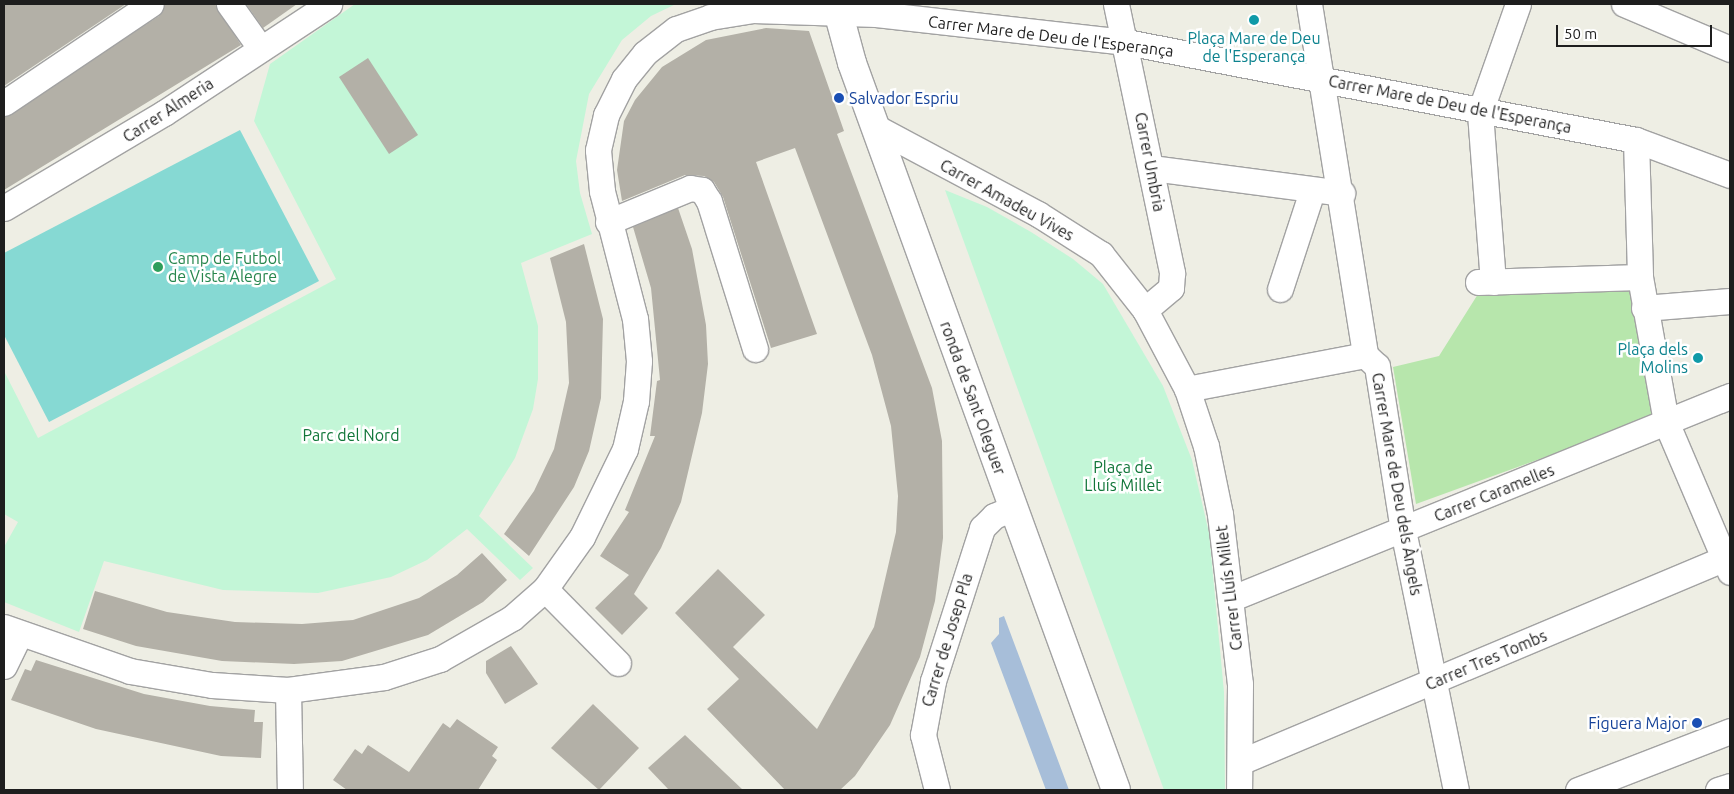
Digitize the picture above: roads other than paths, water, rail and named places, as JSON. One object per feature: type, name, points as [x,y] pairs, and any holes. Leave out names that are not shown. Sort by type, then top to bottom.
[{"type":"street","points":[[4,103],[151,4]]},
{"type":"street","points":[[229,4],[261,49]]},
{"type":"street","name":"Carrer Almeria","points":[[4,208],[104,151],[329,4]]},
{"type":"street","name":"Carrer Umbria","points":[[1116,4],[1126,42],[1172,273],[1171,288],[1145,310]]},
{"type":"street","name":"Carrer Mare de Deu dels Àngels","points":[[1309,4],[1342,194],[1365,356],[1376,366],[1403,530],[1456,790]]},
{"type":"street","points":[[1518,4],[1480,112],[1485,282],[1640,277]]},
{"type":"street","points":[[1624,4],[1730,49]]},
{"type":"street","name":"Carrer Mare de Deu de l'Esperança","points":[[12,631],[130,671],[212,685],[288,690],[384,677],[440,659],[512,618],[545,589],[582,537],[607,489],[625,449],[636,401],[638,361],[635,319],[626,274],[608,222],[598,150],[606,115],[624,79],[646,54],[676,29],[710,16],[752,10],[836,8],[1126,42],[1321,78],[1480,112],[1636,140],[1730,175]]},
{"type":"street","name":"ronda de Sant Oleguer","points":[[836,8],[875,127],[1116,790]]},
{"type":"street","name":"Carrer Amadeu Vives","points":[[875,127],[1038,214],[1101,254],[1145,310],[1187,389]]},
{"type":"street","points":[[1636,140],[1640,277],[1644,308],[1666,422],[1728,562]]},
{"type":"street","points":[[1152,168],[1312,192],[1342,194]]},
{"type":"street","points":[[608,222],[690,188],[702,190],[709,201],[755,349]]},
{"type":"street","points":[[1280,289],[1312,192]]},
{"type":"street","points":[[1644,308],[1730,301]]},
{"type":"street","points":[[1187,389],[1365,356]]},
{"type":"street","name":"Carrer Lluís Millet","points":[[1187,389],[1206,446],[1220,514],[1240,684],[1239,790]]},
{"type":"street","name":"Carrer Caramelles","points":[[1230,599],[1730,396]]},
{"type":"street","name":"Carrer de Josep Pla","points":[[937,790],[923,734],[933,680],[982,528],[994,516],[1013,508]]},
{"type":"street","name":"Carrer Tres Tombs","points":[[1240,762],[1728,562]]},
{"type":"street","points":[[545,589],[618,663]]},
{"type":"street","points":[[4,666],[12,631]]},
{"type":"street","points":[[288,690],[290,790]]},
{"type":"street","points":[[1578,790],[1730,731]]},
{"type":"street","points":[[1718,790],[1730,786]]},
{"type":"place","name":"Plaça Mare de Deu de l'Esperança","points":[[1254,20]]},
{"type":"place","name":"Salvador Espriu","points":[[839,98]]},
{"type":"place","name":"Camp de Futbol de Vista Alegre","points":[[158,267]]},
{"type":"place","name":"Plaça dels Molins","points":[[1698,358]]},
{"type":"place","name":"Figuera Major","points":[[1697,723]]},
{"type":"park label","name":"Parc del Nord","points":[[351,435]]},
{"type":"park label","name":"Plaça de Lluís Millet","points":[[1123,476]]}]
